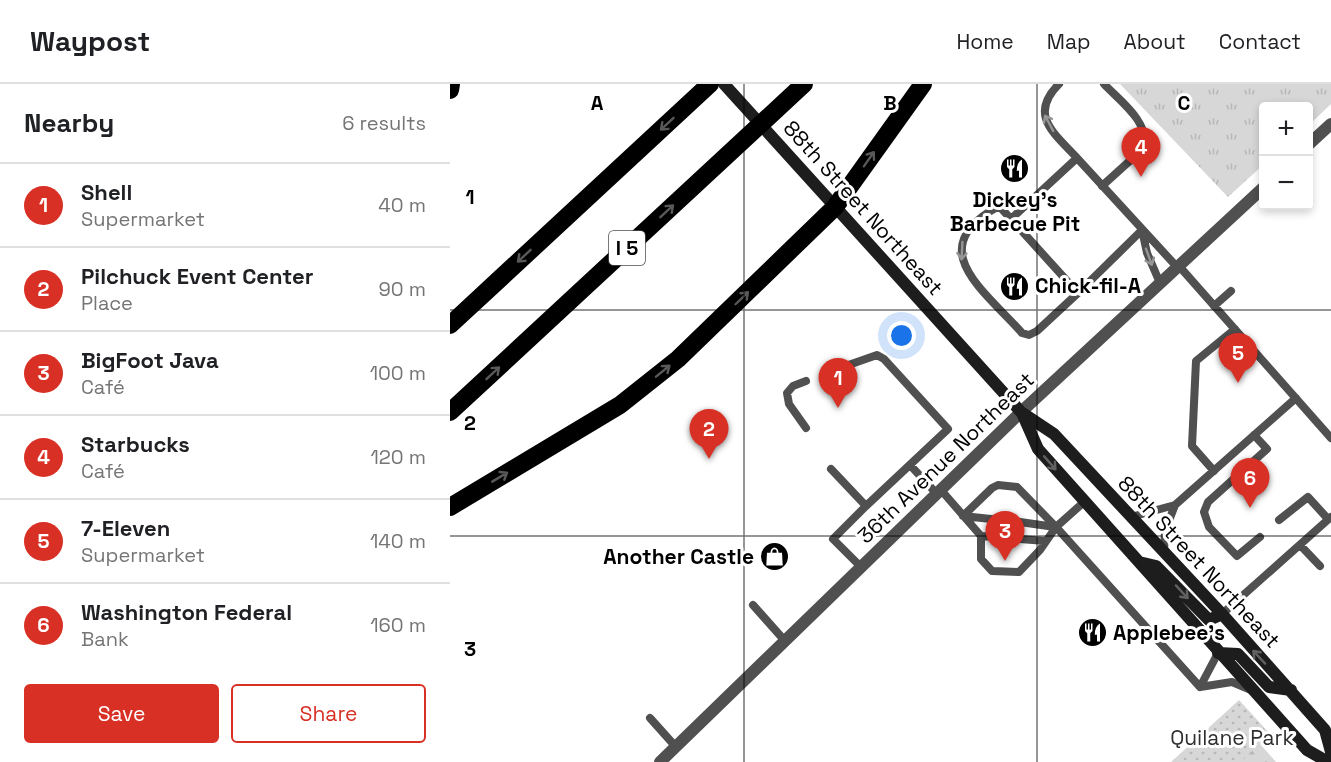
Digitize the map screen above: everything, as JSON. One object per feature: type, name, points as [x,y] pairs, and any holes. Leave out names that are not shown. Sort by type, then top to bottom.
[{"type":"highway","points":[[450,90],[451,84]]},
{"type":"highway","points":[[450,325],[710,84]]},
{"type":"highway","name":"I 5","points":[[450,412],[804,84]]},
{"type":"highway","points":[[450,507],[593,422],[678,359],[835,207],[923,84]]},
{"type":"main road","name":"88th Street Northeast","points":[[724,84],[1021,412],[1054,434],[1222,614],[1325,730],[1331,752]]},
{"type":"main road","name":"88th Street Northeast","points":[[1021,412],[1038,449],[1084,502],[1307,750],[1328,762]]},
{"type":"main road","points":[[1139,562],[1156,566],[1209,620],[1222,614]]},
{"type":"main road","points":[[1218,653],[1238,654],[1269,687],[1290,690]]},
{"type":"street","points":[[1313,140],[1331,124]]},
{"type":"street","name":"36th Avenue Northeast","points":[[660,762],[1021,412],[1259,191]]},
{"type":"lane","points":[[1059,84],[1044,102],[1043,110],[1051,129],[1331,437]]},
{"type":"lane","points":[[1102,186],[1144,148],[1146,142],[1144,129],[1104,84]]},
{"type":"lane","points":[[1011,219],[1077,158]]},
{"type":"lane","points":[[1078,293],[999,206],[991,210],[969,230],[960,244],[961,261],[972,278],[1022,333],[1029,335],[1037,331],[1078,293],[1142,230]]},
{"type":"lane","points":[[1142,230],[1147,253],[1160,284]]},
{"type":"lane","points":[[1214,306],[1231,291]]},
{"type":"lane","points":[[1214,471],[1192,446],[1196,362],[1235,329]]},
{"type":"lane","points":[[837,369],[877,355],[884,358],[948,429],[833,539],[861,567]]},
{"type":"lane","points":[[806,381],[793,386],[787,393],[789,404],[806,428]]},
{"type":"lane","points":[[1131,517],[1175,505],[1296,398]]},
{"type":"lane","points":[[1254,435],[1267,449],[1208,502],[1204,512],[1209,527],[1237,556],[1260,537]]},
{"type":"lane","points":[[910,465],[981,536],[981,559],[992,571],[1018,572],[1056,527],[1084,502]]},
{"type":"lane","points":[[831,469],[866,506]]},
{"type":"lane","points":[[963,516],[992,488],[1006,485],[1017,487],[1200,687]]},
{"type":"lane","points":[[1222,614],[1330,518],[1308,496],[1279,520]]},
{"type":"lane","points":[[982,498],[992,499]]},
{"type":"lane","points":[[1021,502],[1033,504]]},
{"type":"lane","points":[[1164,551],[1165,531],[1175,505]]},
{"type":"lane","points":[[963,516],[991,519]]},
{"type":"lane","points":[[1020,522],[1056,527]]},
{"type":"lane","points":[[981,536],[1046,541]]},
{"type":"lane","points":[[1300,545],[1320,566]]},
{"type":"lane","points":[[753,605],[785,641]]},
{"type":"lane","points":[[1200,687],[1218,653]]},
{"type":"lane","points":[[1200,687],[1232,682],[1254,691]]},
{"type":"lane","points":[[650,718],[676,747]]},
{"type":"green space","points":[[1120,84],[1331,84],[1331,104],[1313,121],[1313,102],[1259,102],[1259,169],[1228,197]]},
{"type":"green space","name":"Quilane Park","points":[[1239,700],[1270,734],[1241,762],[1171,762]]},
{"type":"green space","points":[[1236,716],[1276,762],[1185,762]]},
{"type":"place","name":"Dickey's Barbecue Pit","points":[[1015,169]]},
{"type":"place","name":"Starbucks","points":[[1141,177]]},
{"type":"place","name":"Chick-fil-A","points":[[1014,286]]},
{"type":"place","name":"7-Eleven","points":[[1238,383]]},
{"type":"place","name":"Shell","points":[[838,408]]},
{"type":"place","name":"Pilchuck Event Center","points":[[709,459]]},
{"type":"place","name":"Washington Federal","points":[[1250,508]]},
{"type":"place","name":"Another Castle","points":[[775,557]]},
{"type":"place","name":"BigFoot Java","points":[[1005,561]]},
{"type":"place","name":"Applebee's","points":[[1092,633]]}]
